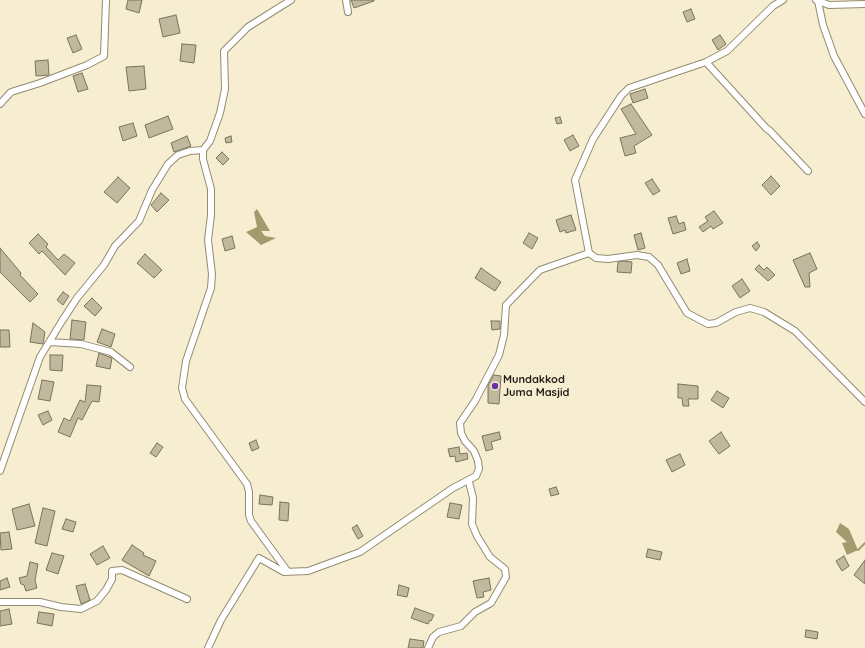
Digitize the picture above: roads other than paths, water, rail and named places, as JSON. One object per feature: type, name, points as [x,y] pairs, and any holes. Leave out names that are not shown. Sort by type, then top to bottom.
[{"type":"street","points":[[0,104],[11,92],[40,83],[87,65],[104,56],[107,14],[106,0]]},
{"type":"street","points":[[288,572],[249,515],[249,492],[247,484],[185,399],[182,388],[186,361],[211,288],[212,274],[208,240],[211,215],[211,189],[203,159],[203,150],[210,141],[220,112],[225,89],[224,51],[248,27],[291,0]]},
{"type":"street","points":[[346,0],[348,12]]},
{"type":"street","points":[[783,0],[772,3],[727,51],[706,62],[629,88],[621,96],[593,139],[575,180],[589,253],[596,258],[608,259],[638,255],[649,257],[658,265],[687,313],[708,324],[716,323],[736,312],[750,308],[764,312],[795,331],[865,402]]},
{"type":"street","points":[[817,0],[829,5],[865,4]]},
{"type":"street","points":[[817,0],[822,25],[834,56],[865,114]]},
{"type":"street","points":[[706,62],[766,128],[808,171]]},
{"type":"street","points":[[0,471],[40,357],[77,298],[104,266],[115,246],[139,221],[152,190],[168,164],[178,155],[190,151],[203,150]]},
{"type":"street","points":[[208,648],[221,620],[258,558],[284,572],[308,571],[360,552],[454,488],[469,482],[476,476],[478,461],[474,451],[465,441],[461,433],[460,423],[475,401],[499,355],[504,335],[506,305],[540,270],[589,253]]},
{"type":"street","points":[[50,342],[81,344],[111,352],[130,367]]},
{"type":"street","points":[[428,648],[433,637],[439,632],[461,626],[475,612],[491,603],[506,577],[505,570],[490,556],[477,536],[472,524],[473,498],[469,482]]},
{"type":"street","points":[[0,602],[40,602],[61,607],[81,608],[97,600],[106,590],[112,579],[112,571],[122,570],[180,598],[187,599]]},
{"type":"waterway","points":[[858,550],[865,543]]},
{"type":"place","name":"Mundakkod Juma Masjid","points":[[495,386]]}]
